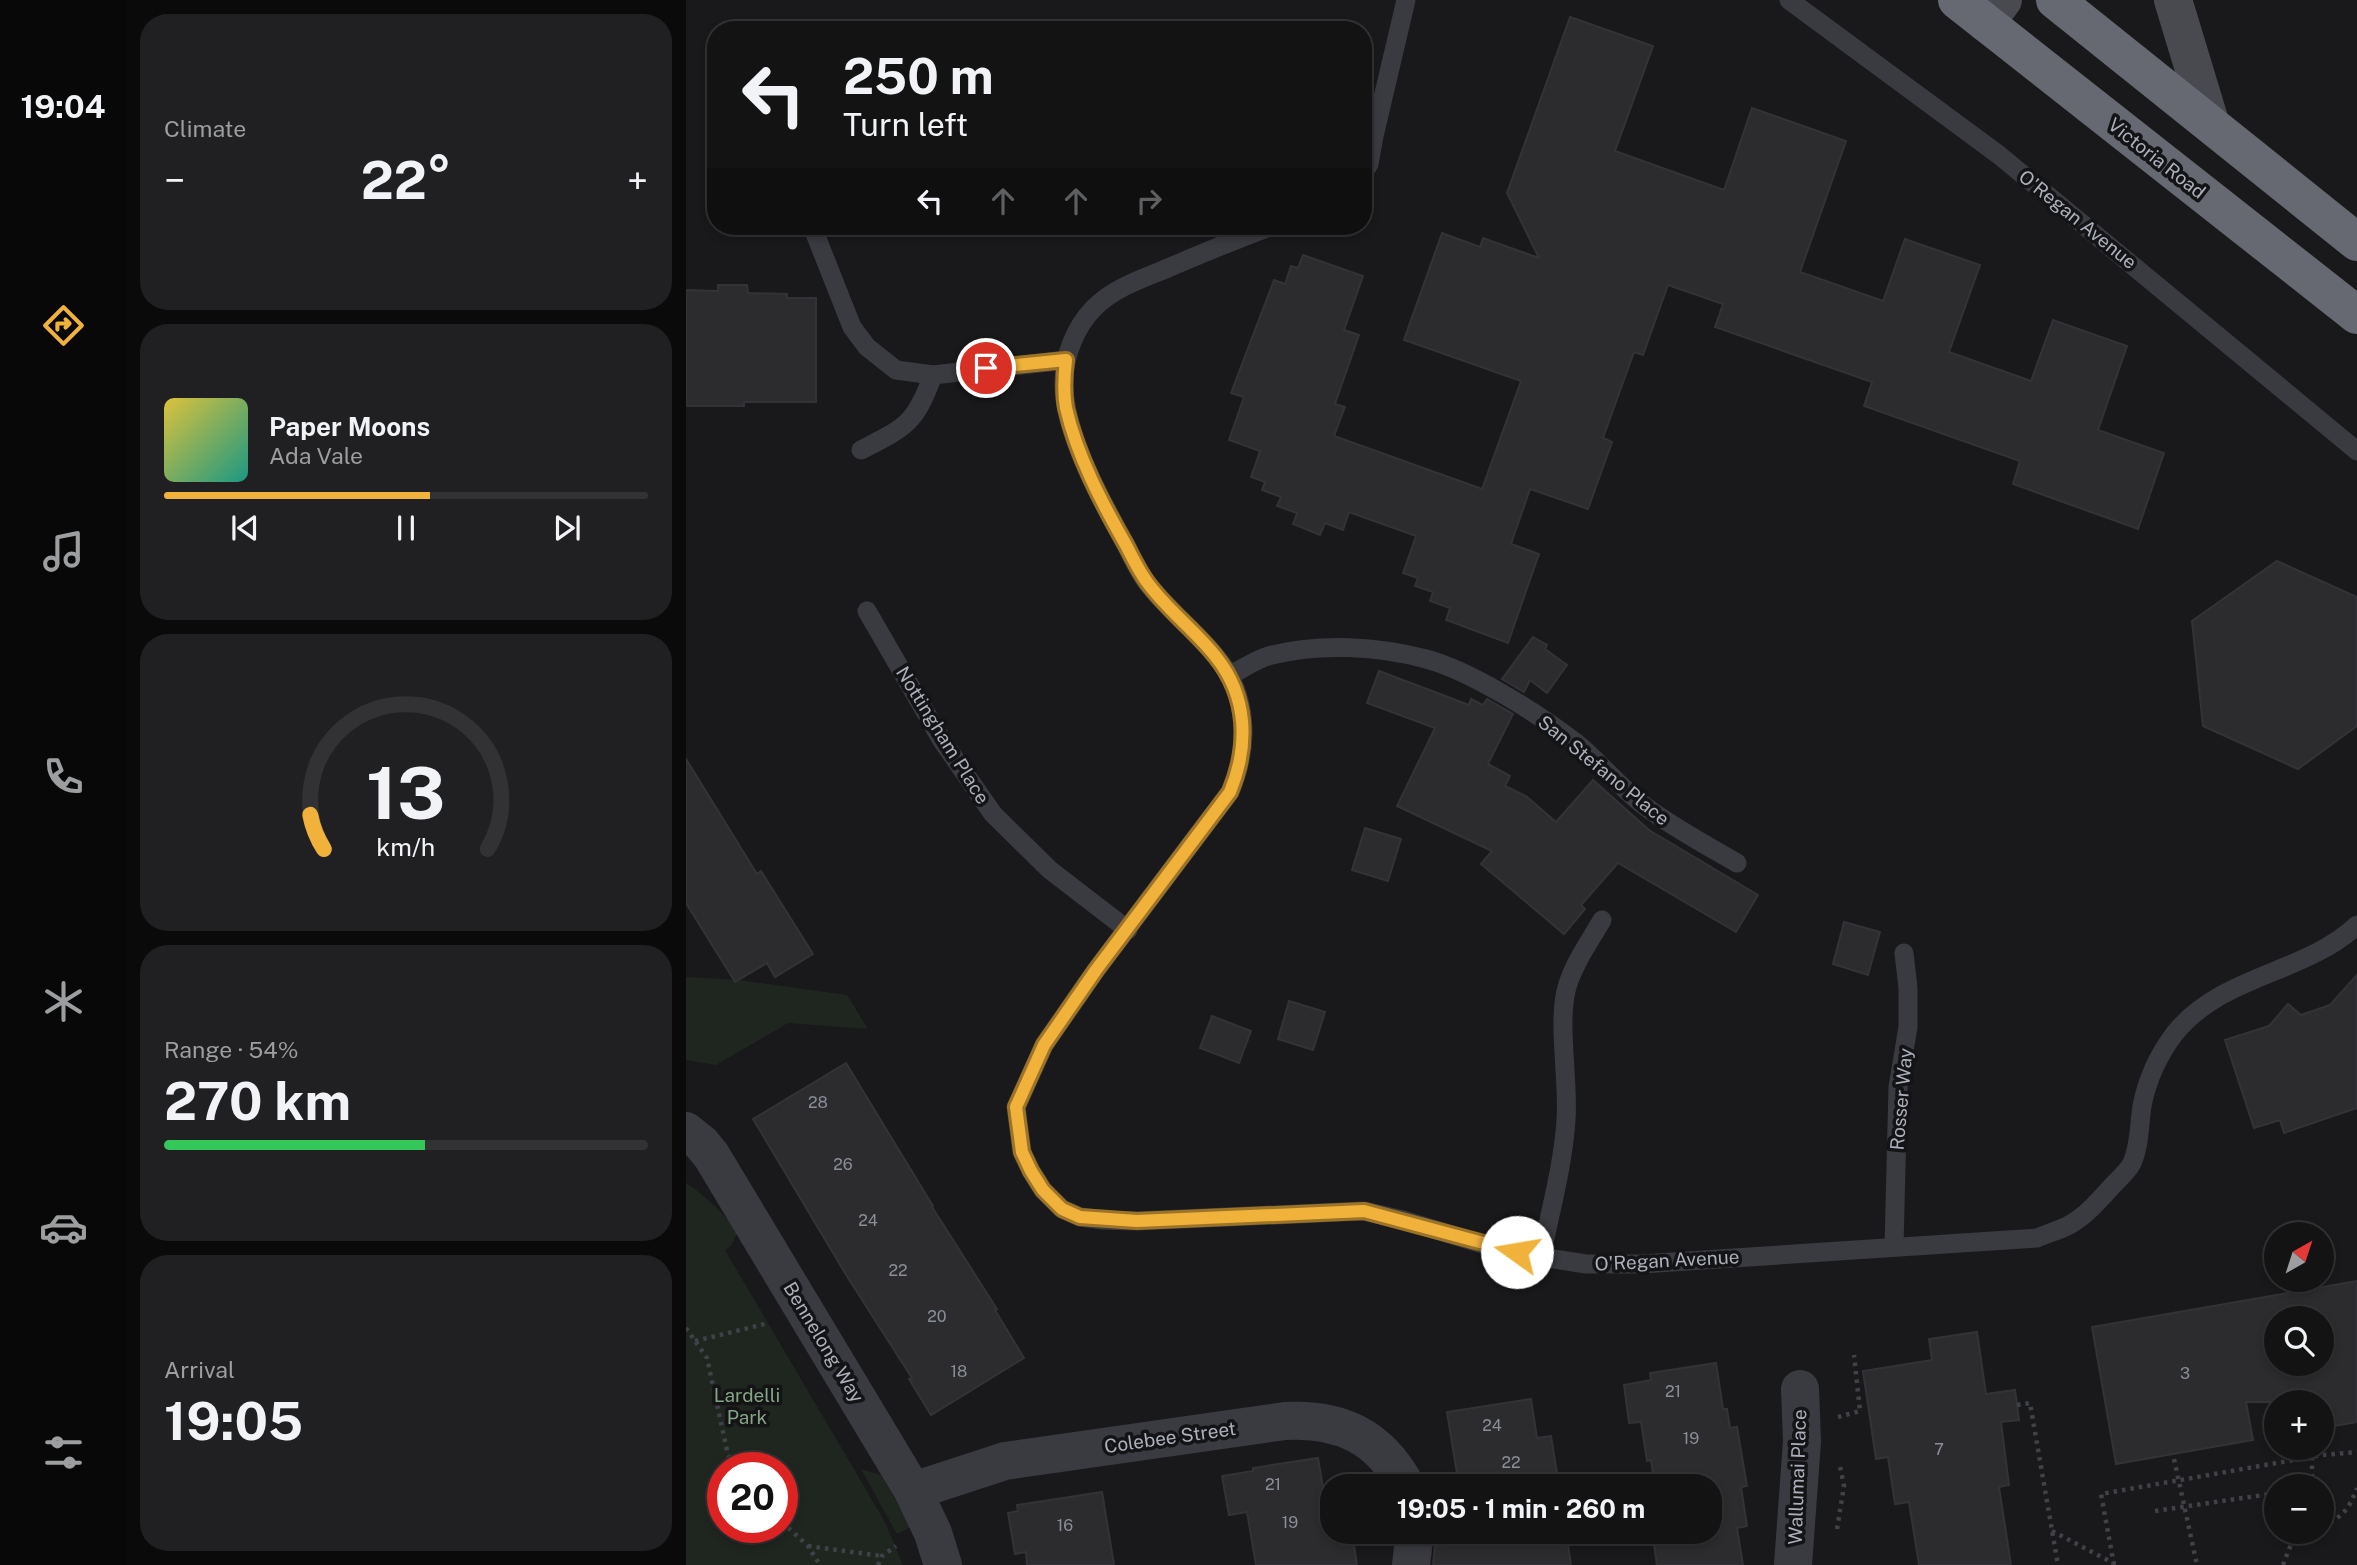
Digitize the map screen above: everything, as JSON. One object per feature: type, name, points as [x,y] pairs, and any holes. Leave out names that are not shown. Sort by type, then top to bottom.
[{"type":"highway","name":"Victoria Road","points":[[1956,0],[1995,11],[2357,315]]},
{"type":"highway","points":[[2055,0],[2357,242]]},
{"type":"street","points":[[2173,0],[2210,122]]},
{"type":"street","name":"Bennelong Way","points":[[686,1131],[712,1155],[912,1491],[933,1533],[943,1565]]},
{"type":"street","name":"Wallumai Place","points":[[1793,1565],[1802,1441],[1800,1390]]},
{"type":"street","name":"Colebee Street","points":[[912,1491],[1005,1461],[1285,1420],[1310,1419],[1334,1423],[1356,1433],[1376,1446],[1399,1474]]},
{"type":"street","points":[[1411,1565],[1413,1544]]},
{"type":"lane","points":[[1372,148],[1406,0]]},
{"type":"lane","name":"O'Regan Avenue","points":[[1789,0],[1998,155],[2357,450]]},
{"type":"lane","points":[[816,235],[852,327],[867,347],[896,370],[933,375],[1066,360]]},
{"type":"lane","name":"O'Regan Avenue","points":[[1250,235],[1119,288],[1094,308],[1076,332],[1066,360],[1063,384],[1066,407],[1078,446],[1110,516],[1146,582],[1214,655],[1229,676],[1239,701],[1244,726],[1238,772],[1230,792],[1096,970],[1044,1045],[1016,1107],[1022,1152],[1043,1190],[1062,1209],[1080,1217],[1137,1221],[1364,1211],[1492,1247],[1586,1264],[1642,1264],[2037,1238],[2072,1223],[2091,1209],[2131,1165],[2149,1081],[2174,1034],[2192,1015],[2213,999],[2236,987],[2340,940],[2357,925]]},
{"type":"lane","points":[[861,450],[903,429],[922,405],[933,375]]},
{"type":"lane","name":"Nottingham Place","points":[[867,611],[941,739],[993,814],[1050,870],[1128,930]]},
{"type":"lane","name":"San Stefano Place","points":[[1229,676],[1269,655],[1314,648],[1370,650],[1426,659],[1469,675],[1538,716],[1575,742],[1642,804],[1671,825],[1737,863]]},
{"type":"lane","points":[[1541,1257],[1566,1124],[1564,1010],[1567,987],[1574,968],[1602,920]]},
{"type":"lane","name":"Rosser Way","points":[[1894,1246],[1898,1087],[1908,1027],[1908,988],[1904,953]]},
{"type":"path","points":[[695,1341],[771,1322]]},
{"type":"path","points":[[686,1328],[707,1358],[728,1452]]},
{"type":"path","points":[[1837,1418],[1860,1411],[1854,1355]]},
{"type":"path","points":[[2017,1405],[2030,1403],[2058,1565]]},
{"type":"path","points":[[2334,1455],[2357,1452]]},
{"type":"path","points":[[2174,1459],[2197,1565]]},
{"type":"path","points":[[1835,1541],[1844,1486],[1842,1469],[1837,1460]]},
{"type":"path","points":[[2115,1565],[2101,1494],[2295,1460]]},
{"type":"path","points":[[2334,1521],[2344,1514],[2357,1488]]},
{"type":"path","points":[[2155,1511],[2264,1495]]},
{"type":"path","points":[[2052,1530],[2115,1565]]},
{"type":"path","points":[[798,1537],[808,1546],[820,1565]]},
{"type":"path","points":[[2283,1565],[2291,1544]]},
{"type":"path","points":[[808,1546],[882,1556]]},
{"type":"green space","points":[[686,977],[738,980],[847,995],[868,1029],[788,1023],[716,1065],[686,1060]]},
{"type":"green space","name":"Lardelli Park","points":[[686,1183],[714,1205],[738,1231],[731,1246],[725,1250],[885,1522],[903,1565],[686,1565]]},
{"type":"green space","points":[[861,1469],[881,1475],[911,1527],[897,1534]]},
{"type":"building","points":[[1570,17],[1653,46],[1615,151],[1724,190],[1752,108],[1846,141],[1800,272],[1883,301],[1905,239],[1980,265],[1949,352],[2031,381],[2053,320],[2127,346],[2098,430],[2164,453],[2138,529],[2013,484],[2020,461],[1864,406],[1872,382],[1715,327],[1723,304],[1668,285],[1643,355],[1634,352],[1603,438],[1612,442],[1588,509],[1530,489],[1511,544],[1539,554],[1508,643],[1446,620],[1450,608],[1430,601],[1433,592],[1415,586],[1418,578],[1403,573],[1416,536],[1349,512],[1343,530],[1325,523],[1320,535],[1293,524],[1297,513],[1277,506],[1281,497],[1262,490],[1265,482],[1251,477],[1260,451],[1229,440],[1244,397],[1231,393],[1274,280],[1285,284],[1291,266],[1298,268],[1303,255],[1363,276],[1344,330],[1359,335],[1335,404],[1345,407],[1334,436],[1482,489],[1521,381],[1404,340],[1442,233],[1480,247],[1483,238],[1539,258],[1507,193]]},
{"type":"building","points":[[718,285],[747,285],[748,293],[787,294],[787,298],[816,298],[816,402],[744,402],[744,406],[686,406],[686,290],[718,291]]},
{"type":"building","points":[[2277,561],[2357,597],[2357,726],[2298,769],[2203,726],[2192,621]]},
{"type":"building","points":[[1533,637],[1547,645],[1545,649],[1567,665],[1547,693],[1530,680],[1524,692],[1502,679]]},
{"type":"building","points":[[1379,671],[1469,705],[1471,699],[1483,705],[1487,699],[1513,714],[1488,764],[1510,776],[1505,786],[1526,796],[1556,822],[1593,780],[1649,830],[1758,895],[1736,932],[1618,863],[1581,905],[1585,909],[1564,934],[1481,864],[1492,851],[1397,806],[1435,728],[1367,703]]},
{"type":"building","points":[[686,759],[757,874],[761,871],[813,954],[775,977],[767,963],[735,982],[686,903]]},
{"type":"building","points":[[1365,828],[1401,839],[1388,881],[1352,870]]},
{"type":"building","points":[[1844,922],[1880,932],[1868,975],[1833,964]]},
{"type":"building","points":[[2357,975],[2357,1108],[2284,1133],[2280,1120],[2254,1128],[2225,1040],[2269,1026],[2288,1004],[2301,1015],[2330,1005]]},
{"type":"building","points":[[1289,1001],[1325,1012],[1313,1050],[1278,1039]]},
{"type":"building","points":[[1212,1016],[1251,1031],[1239,1063],[1200,1048]]},
{"type":"building","points":[[846,1063],[997,1309],[995,1310],[1024,1358],[931,1415],[909,1379],[912,1378],[848,1278],[753,1119]]},
{"type":"building","points":[[2357,1281],[2357,1422],[2334,1426],[2334,1390],[2264,1390],[2264,1402],[2246,1402],[2253,1440],[2116,1464],[2092,1327],[2294,1292],[2334,1292],[2334,1285]]},
{"type":"building","points":[[1977,1332],[1986,1394],[2015,1390],[2019,1420],[2001,1422],[2009,1485],[1999,1487],[2011,1565],[1919,1565],[1909,1502],[1895,1504],[1888,1457],[1876,1459],[1863,1371],[1932,1360],[1929,1339]]},
{"type":"building","points":[[1716,1363],[1723,1409],[1727,1409],[1730,1428],[1737,1427],[1747,1486],[1741,1487],[1747,1526],[1737,1528],[1743,1565],[1657,1565],[1654,1544],[1722,1544],[1722,1474],[1653,1474],[1651,1460],[1647,1461],[1641,1422],[1629,1423],[1624,1385],[1651,1380],[1650,1373]]},
{"type":"building","points":[[1531,1399],[1537,1438],[1551,1436],[1557,1474],[1457,1474],[1447,1412]]},
{"type":"building","points":[[1318,1458],[1321,1474],[1320,1544],[1354,1544],[1357,1565],[1256,1565],[1247,1512],[1229,1515],[1222,1476],[1253,1471],[1253,1468]]},
{"type":"building","points":[[1102,1492],[1114,1565],[1027,1565],[1026,1552],[1015,1554],[1008,1513],[1018,1511],[1017,1505]]},
{"type":"building","points":[[1568,1544],[1571,1565],[1433,1565],[1435,1546]]},
{"type":"route","points":[[986,368],[1066,360],[1063,384],[1066,407],[1078,446],[1110,516],[1146,582],[1214,655],[1229,676],[1239,701],[1244,726],[1238,772],[1230,792],[1096,970],[1044,1045],[1016,1107],[1022,1152],[1031,1171],[1043,1190],[1062,1209],[1080,1217],[1137,1221],[1364,1211],[1517,1252]]}]
